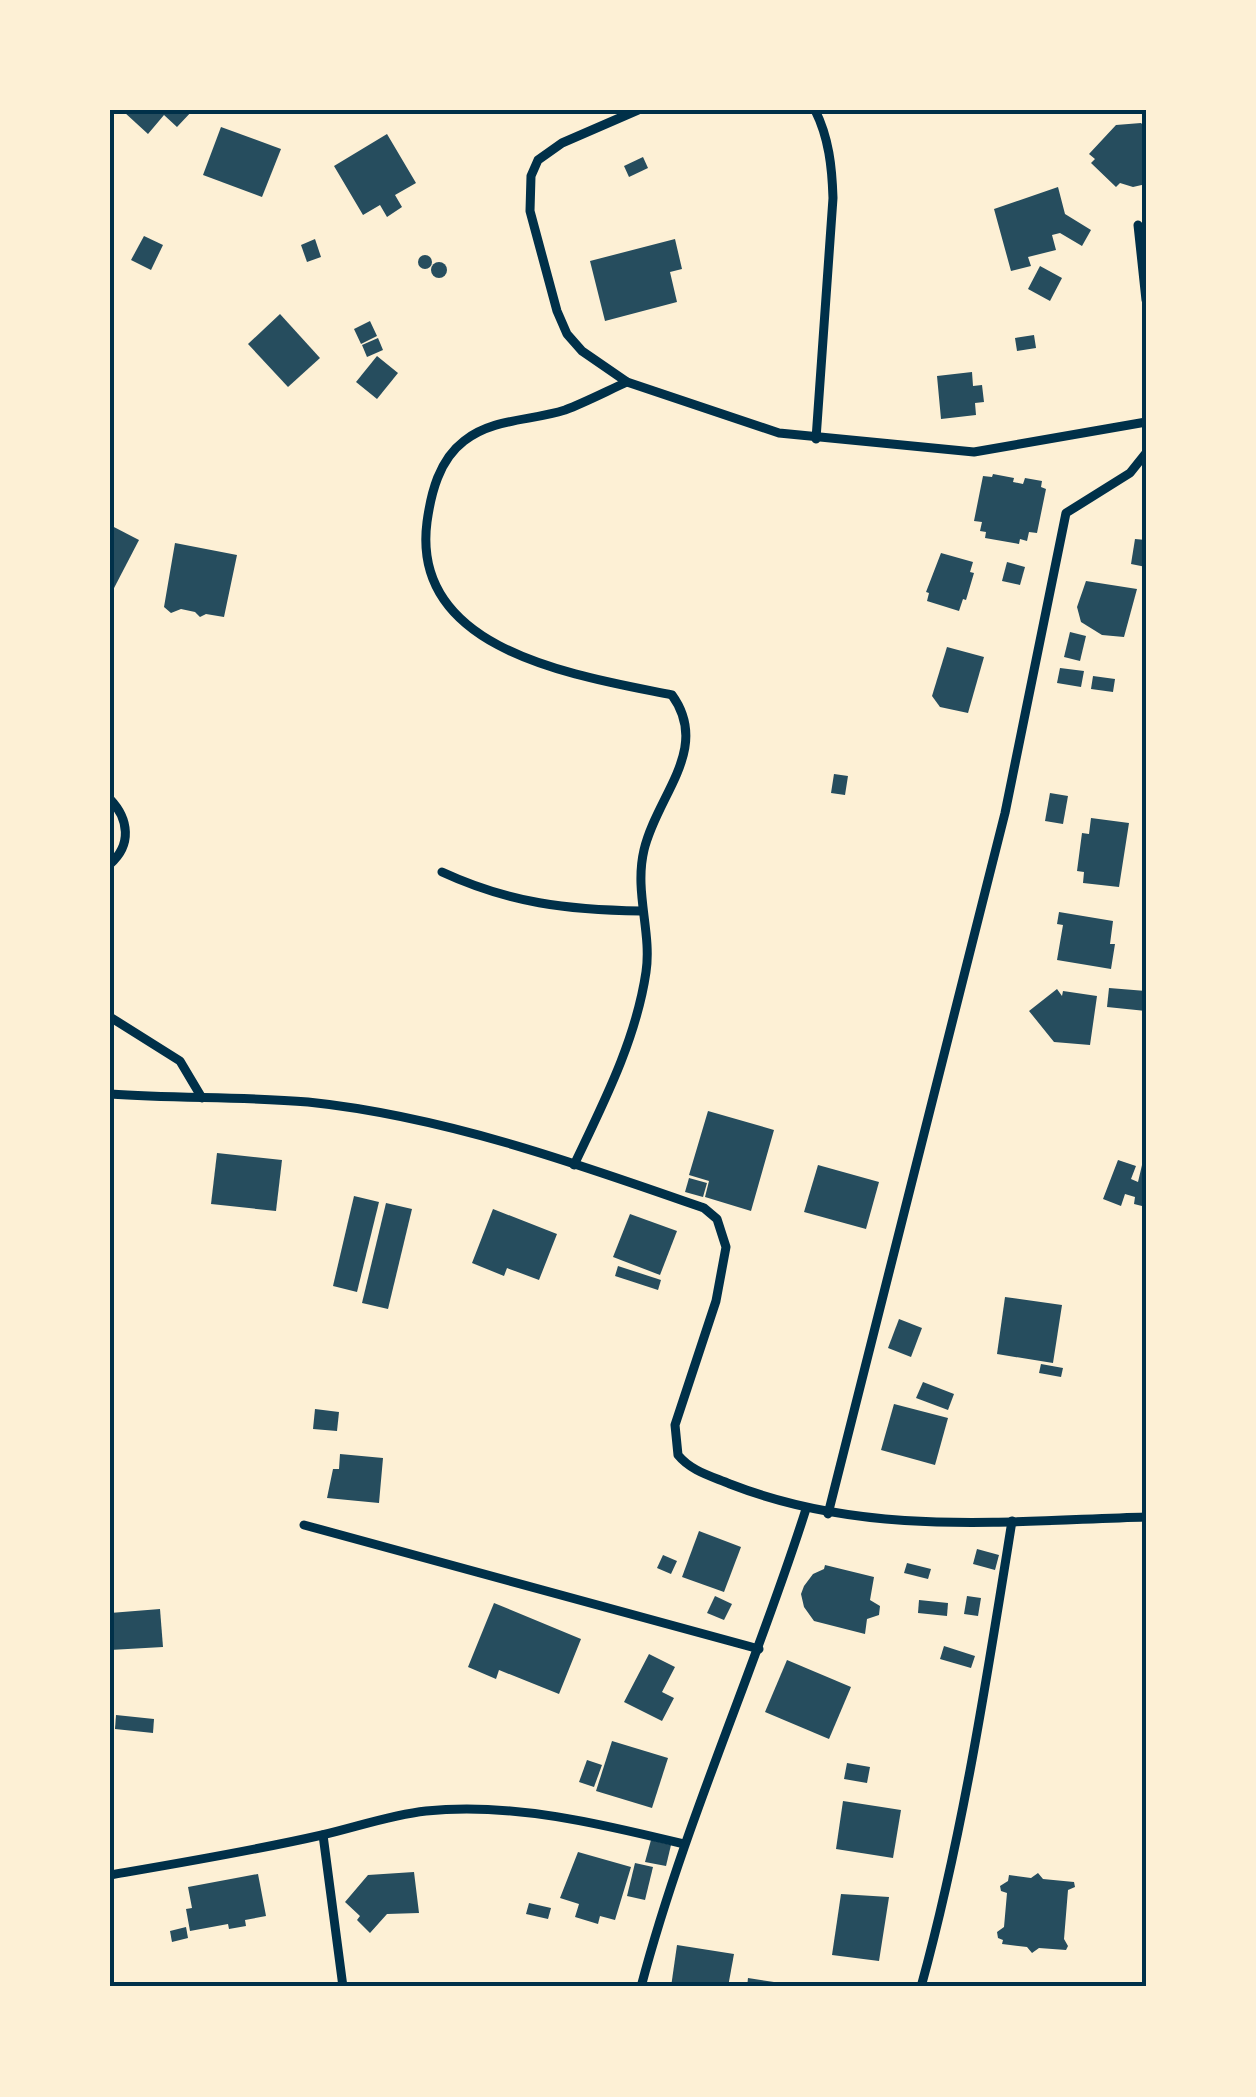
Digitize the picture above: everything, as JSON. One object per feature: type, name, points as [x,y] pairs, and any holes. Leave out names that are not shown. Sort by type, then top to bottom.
[{"type":"street","points":[[638,110],[562,143],[538,160],[530,176],[530,210],[556,311],[566,334],[582,351],[628,382],[779,433],[974,452],[1146,422]]},
{"type":"street","points":[[815,110],[832,166],[833,198],[816,439]]},
{"type":"street","points":[[1138,225],[1146,300]]},
{"type":"street","points":[[574,1166],[614,1081],[638,1011],[646,969],[641,911],[644,850],[686,749],[688,726],[672,695],[560,672],[490,641],[467,625],[439,594],[427,566],[426,534],[430,498],[444,464],[463,442],[488,428],[563,411],[628,382]]},
{"type":"street","points":[[828,1514],[1005,812],[1066,514],[1130,473],[1145,452],[1146,438]]},
{"type":"street","points":[[110,799],[124,819],[126,834],[124,846],[110,864]]},
{"type":"street","points":[[442,872],[474,887],[545,906],[641,911]]},
{"type":"street","points":[[110,1017],[180,1061],[202,1098]]},
{"type":"street","points":[[110,1094],[310,1102],[398,1117],[483,1137],[704,1208],[724,1230],[724,1260],[716,1300],[675,1426],[678,1454],[695,1470],[806,1509],[875,1520],[956,1524],[1146,1517]]},
{"type":"street","points":[[641,1987],[684,1844],[806,1509]]},
{"type":"street","points":[[921,1987],[948,1882],[982,1715],[1012,1520]]},
{"type":"street","points":[[304,1524],[758,1649]]},
{"type":"street","points":[[110,1875],[428,1811],[473,1810],[608,1826],[684,1844]]},
{"type":"street","points":[[323,1835],[344,1987]]},
{"type":"building","points":[[126,110],[193,110],[177,127],[164,115],[148,134]]},
{"type":"building","points":[[1141,123],[1146,128],[1146,184],[1133,187],[1120,183],[1116,187],[1091,163],[1095,159],[1089,154],[1116,125]]},
{"type":"building","points":[[221,127],[281,149],[262,197],[203,175]]},
{"type":"building","points":[[387,134],[416,183],[395,195],[402,207],[387,217],[380,205],[363,215],[334,166]]},
{"type":"building","points":[[643,157],[648,168],[629,177],[624,166]]},
{"type":"building","points":[[1058,187],[1065,214],[1091,230],[1082,246],[1060,233],[1052,235],[1056,250],[1028,257],[1031,266],[1011,271],[994,209]]},
{"type":"building","points":[[144,236],[163,245],[151,270],[131,260]]},
{"type":"building","points":[[315,239],[321,257],[307,262],[301,245]]},
{"type":"building","points":[[675,239],[682,269],[670,272],[677,302],[605,321],[590,261]]},
{"type":"building","points":[[425,255],[432,262],[425,269],[418,262]]},
{"type":"building","points":[[439,262],[447,270],[439,278],[431,270]]},
{"type":"building","points":[[1040,266],[1062,278],[1050,301],[1028,289]]},
{"type":"building","points":[[280,314],[320,358],[288,387],[248,344]]},
{"type":"building","points":[[370,321],[377,336],[361,344],[354,329]]},
{"type":"building","points":[[1034,335],[1036,348],[1017,351],[1015,338]]},
{"type":"building","points":[[378,338],[383,350],[367,357],[362,345]]},
{"type":"building","points":[[377,356],[398,373],[377,399],[356,382]]},
{"type":"building","points":[[972,372],[973,386],[982,385],[984,402],[975,403],[976,415],[941,419],[937,376]]},
{"type":"building","points":[[993,474],[1023,484],[1025,478],[1042,481],[1041,487],[1046,489],[1037,533],[1029,532],[1027,541],[1020,539],[1019,544],[985,538],[986,532],[980,531],[982,522],[974,521],[983,476]]},
{"type":"building","points":[[110,525],[139,540],[113,590],[110,589]]},
{"type":"building","points":[[1135,539],[1146,540],[1146,567],[1131,564]]},
{"type":"building","points":[[175,543],[237,555],[224,617],[200,617],[181,609],[171,613],[164,607]]},
{"type":"building","points":[[941,553],[973,562],[970,572],[974,573],[959,611],[927,601],[926,592]]},
{"type":"building","points":[[1007,562],[1025,567],[1020,585],[1002,581]]},
{"type":"building","points":[[1086,581],[1137,589],[1124,637],[1102,635],[1081,622],[1077,607]]},
{"type":"building","points":[[1070,632],[1086,636],[1080,661],[1064,657]]},
{"type":"building","points":[[947,647],[984,657],[968,713],[940,707],[932,696]]},
{"type":"building","points":[[1060,668],[1084,671],[1081,687],[1057,683]]},
{"type":"building","points":[[1093,676],[1115,679],[1113,692],[1091,689]]},
{"type":"building","points":[[834,774],[848,776],[845,795],[831,793]]},
{"type":"building","points":[[1050,793],[1068,796],[1063,824],[1045,821]]},
{"type":"building","points":[[1091,818],[1129,823],[1119,887],[1083,883],[1084,872],[1077,871],[1082,833],[1089,834]]},
{"type":"building","points":[[1059,912],[1113,921],[1111,969],[1057,960],[1063,925],[1057,924]]},
{"type":"building","points":[[1109,988],[1146,991],[1146,1011],[1107,1007]]},
{"type":"building","points":[[1057,989],[1062,996],[1063,991],[1097,996],[1090,1045],[1054,1042],[1029,1011]]},
{"type":"building","points":[[708,1111],[774,1130],[751,1211],[705,1197],[709,1181],[689,1175]]},
{"type":"building","points":[[217,1153],[282,1160],[276,1211],[211,1204]]},
{"type":"building","points":[[1118,1160],[1136,1166],[1131,1179],[1138,1182],[1142,1165],[1146,1166],[1146,1207],[1134,1204],[1135,1197],[1125,1194],[1121,1206],[1103,1199]]},
{"type":"building","points":[[818,1165],[879,1182],[866,1229],[804,1212]]},
{"type":"building","points":[[689,1178],[707,1183],[703,1197],[685,1192]]},
{"type":"building","points":[[354,1196],[379,1202],[357,1292],[333,1286]]},
{"type":"building","points":[[386,1203],[412,1209],[388,1309],[362,1303]]},
{"type":"building","points":[[493,1209],[557,1234],[539,1280],[507,1268],[504,1276],[472,1263]]},
{"type":"building","points":[[630,1214],[677,1231],[660,1275],[613,1257]]},
{"type":"building","points":[[618,1266],[661,1280],[658,1290],[615,1276]]},
{"type":"building","points":[[1005,1297],[1062,1305],[1053,1363],[997,1354]]},
{"type":"building","points":[[899,1319],[922,1328],[911,1357],[888,1348]]},
{"type":"building","points":[[1041,1364],[1063,1368],[1061,1377],[1039,1373]]},
{"type":"building","points":[[923,1382],[954,1394],[948,1410],[916,1398]]},
{"type":"building","points":[[894,1404],[948,1418],[935,1465],[881,1450]]},
{"type":"building","points":[[315,1409],[339,1412],[337,1431],[313,1429]]},
{"type":"building","points":[[340,1454],[383,1458],[379,1503],[327,1498],[333,1469],[339,1469]]},
{"type":"building","points":[[699,1531],[741,1547],[724,1592],[682,1577]]},
{"type":"building","points":[[977,1549],[999,1555],[995,1570],[973,1564]]},
{"type":"building","points":[[663,1555],[677,1561],[671,1574],[657,1568]]},
{"type":"building","points":[[907,1563],[931,1569],[928,1579],[904,1573]]},
{"type":"building","points":[[825,1565],[874,1577],[870,1600],[880,1606],[879,1615],[867,1619],[865,1634],[814,1621],[804,1607],[804,1586]]},
{"type":"building","points":[[715,1596],[732,1604],[724,1620],[707,1613]]},
{"type":"building","points":[[967,1596],[981,1598],[978,1616],[964,1614]]},
{"type":"building","points":[[919,1600],[948,1603],[947,1616],[918,1613]]},
{"type":"building","points":[[494,1603],[581,1639],[559,1694],[499,1670],[496,1679],[468,1667]]},
{"type":"building","points":[[160,1609],[163,1647],[110,1650],[110,1613]]},
{"type":"building","points":[[944,1646],[975,1656],[971,1668],[940,1659]]},
{"type":"building","points":[[649,1654],[675,1667],[662,1692],[674,1698],[662,1721],[624,1702]]},
{"type":"building","points":[[787,1660],[851,1687],[829,1739],[765,1712]]},
{"type":"building","points":[[116,1715],[154,1719],[153,1733],[115,1729]]},
{"type":"building","points":[[612,1741],[668,1758],[652,1808],[596,1791]]},
{"type":"building","points":[[587,1760],[602,1765],[594,1787],[579,1782]]},
{"type":"building","points":[[847,1763],[870,1767],[867,1783],[844,1779]]},
{"type":"building","points":[[843,1801],[901,1810],[893,1858],[836,1849]]},
{"type":"building","points":[[651,1840],[671,1845],[666,1866],[645,1862]]},
{"type":"building","points":[[578,1852],[631,1867],[615,1920],[600,1916],[598,1924],[575,1917],[579,1904],[560,1898]]},
{"type":"building","points":[[635,1863],[653,1867],[645,1900],[627,1896]]},
{"type":"building","points":[[414,1872],[419,1913],[387,1914],[370,1933],[345,1902],[368,1875]]},
{"type":"building","points":[[1038,1873],[1043,1879],[1074,1882],[1075,1887],[1068,1890],[1066,1950],[1039,1948],[1032,1953],[1027,1947],[1002,1944],[1003,1940],[998,1938],[997,1932],[1004,1927],[1007,1893],[1000,1886],[1008,1881],[1009,1875],[1031,1878]]},
{"type":"building","points":[[258,1874],[266,1916],[245,1920],[246,1926],[229,1929],[228,1924],[190,1931],[186,1909],[192,1908],[188,1887]]},
{"type":"building","points":[[841,1894],[889,1897],[879,1961],[832,1955]]},
{"type":"building","points":[[529,1903],[551,1908],[548,1919],[526,1914]]},
{"type":"building","points":[[186,1927],[188,1938],[172,1942],[170,1931]]},
{"type":"building","points":[[677,1945],[734,1954],[728,1987],[671,1987]]},
{"type":"building","points":[[748,1978],[774,1982],[773,1987],[747,1987]]}]
